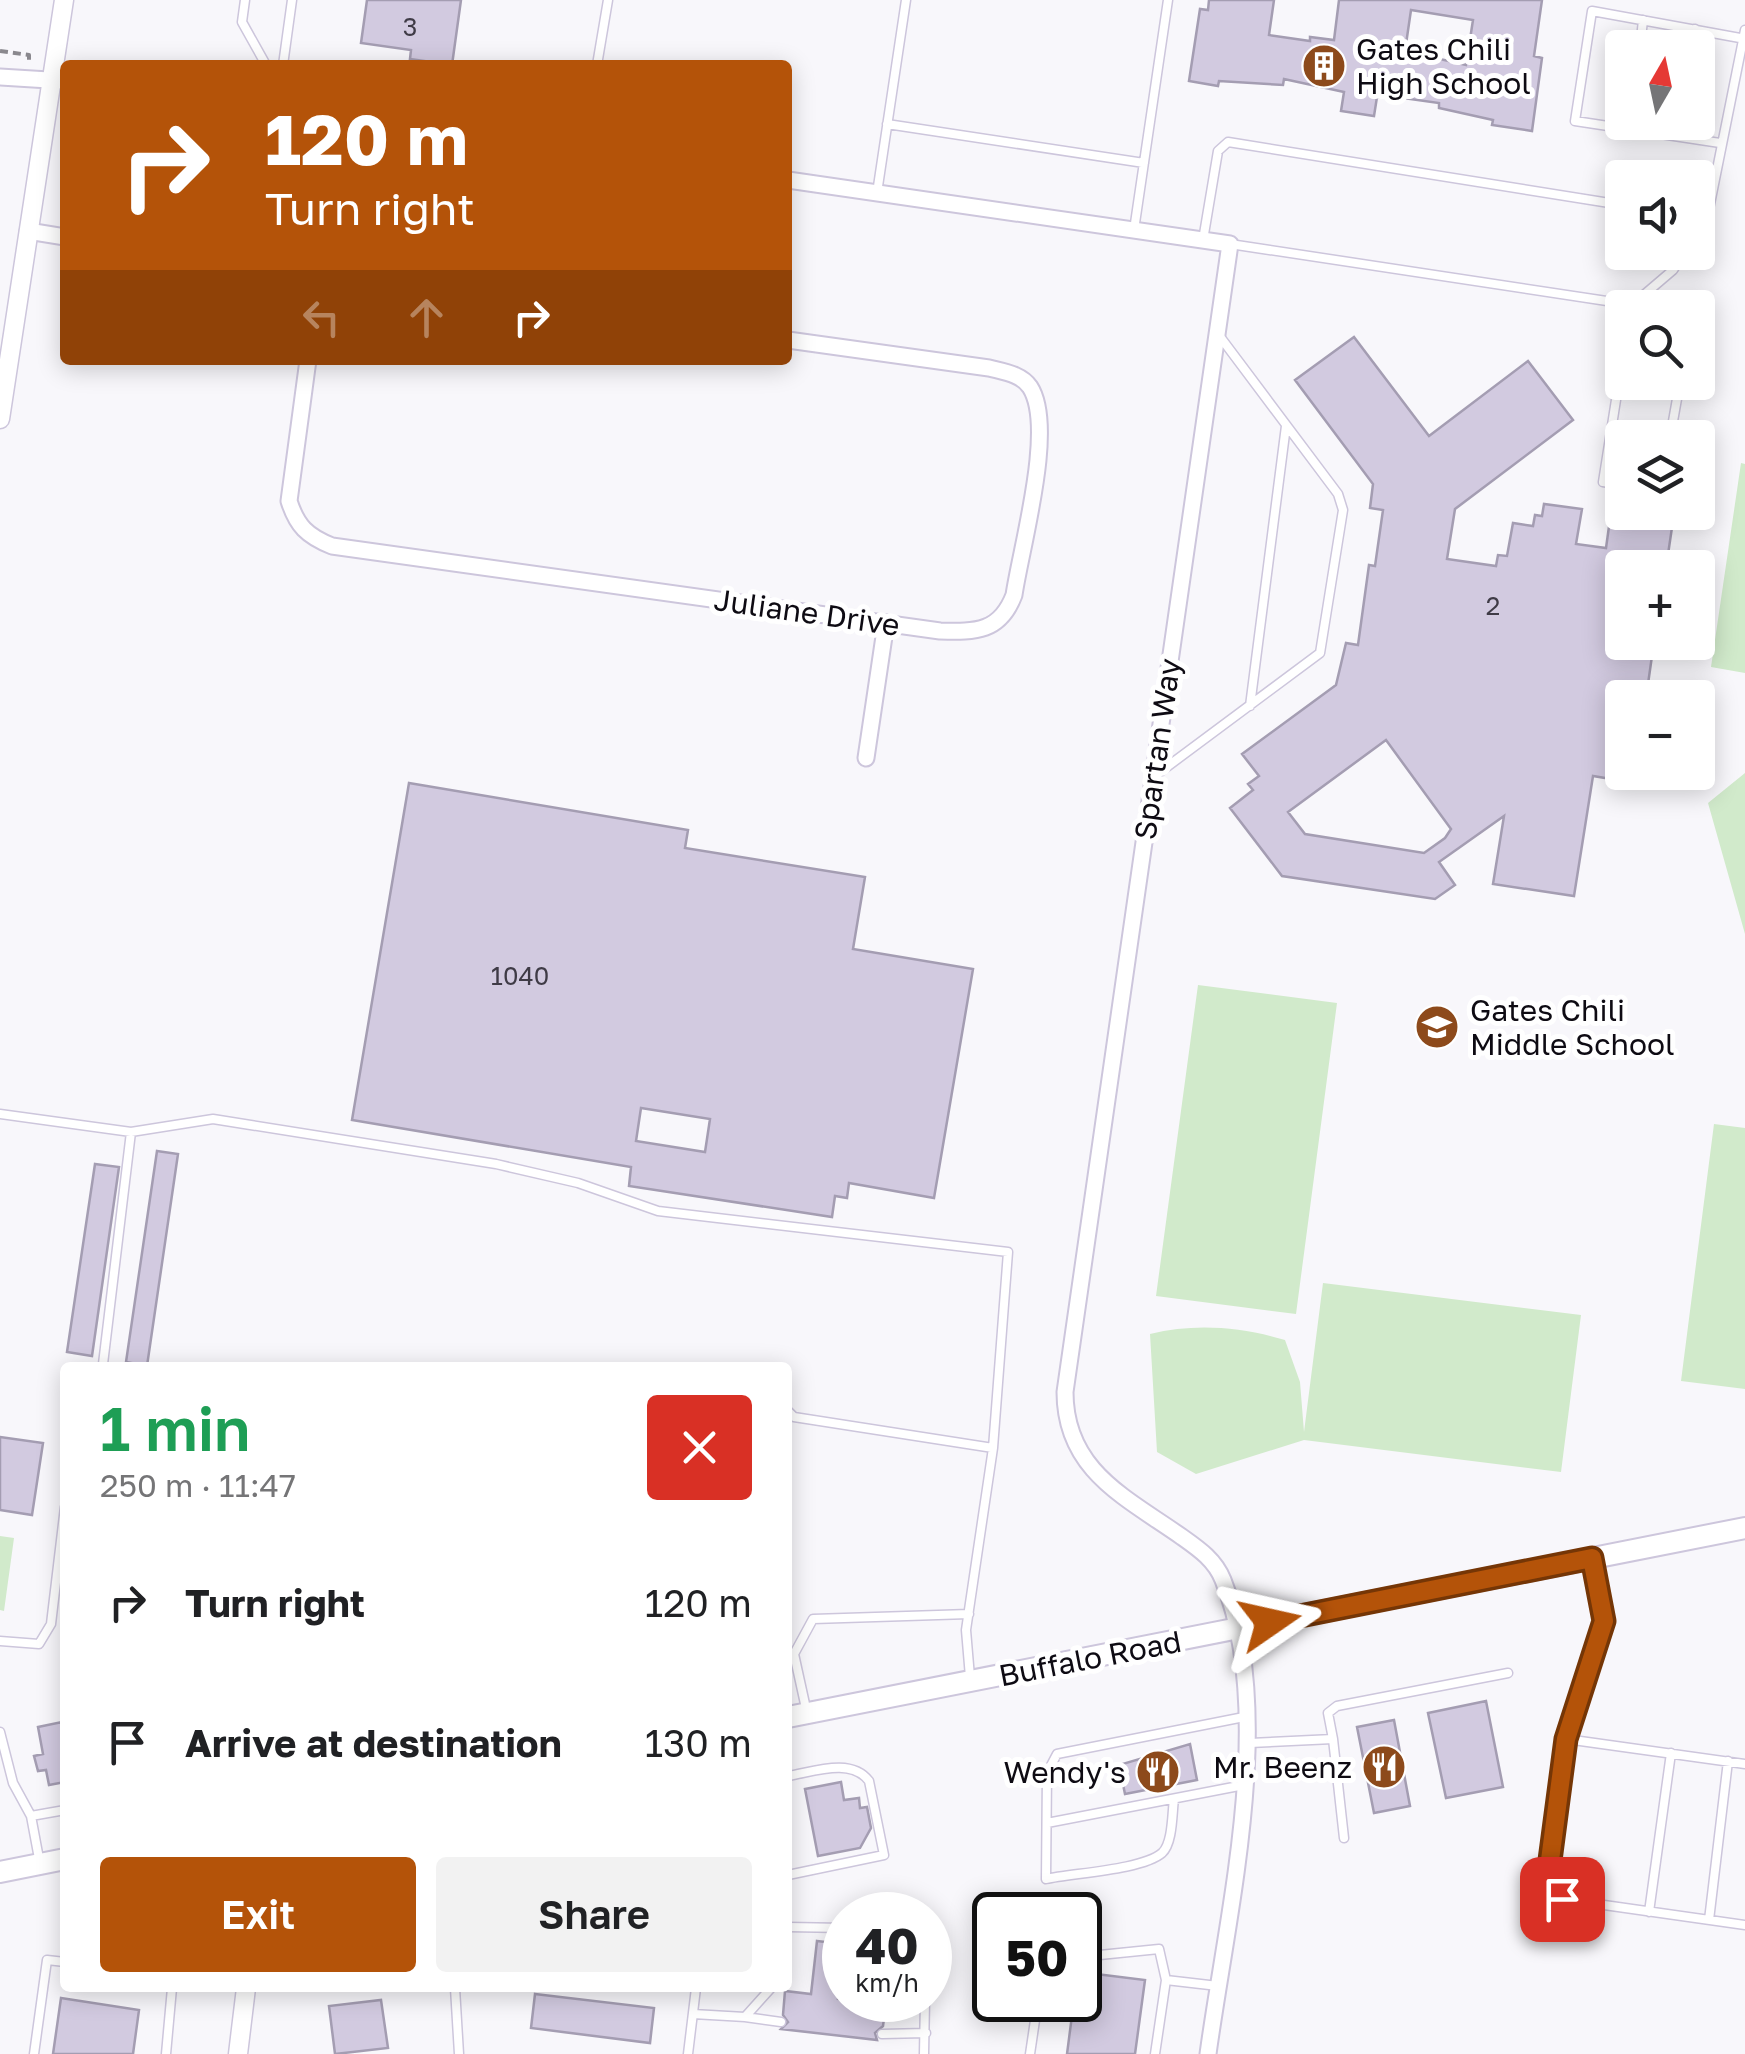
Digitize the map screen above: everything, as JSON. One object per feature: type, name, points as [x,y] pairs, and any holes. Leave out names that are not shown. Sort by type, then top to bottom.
[{"type":"main road","name":"Buffalo Road","points":[[797,1715],[1745,1528]]},
{"type":"main road","points":[[0,1872],[60,1860]]},
{"type":"street","points":[[60,60],[64,0]]},
{"type":"street","points":[[0,78],[59,81],[28,231],[0,419]]},
{"type":"street","points":[[792,181],[1230,244]]},
{"type":"street","points":[[28,231],[60,235]]},
{"type":"street","name":"Spartan Way","points":[[1208,2054],[1250,1743],[1236,1629],[1223,1580],[1214,1564],[1092,1470],[1074,1447],[1065,1408],[1230,244]]},
{"type":"street","name":"Juliane Drive","points":[[307,365],[289,502],[296,523],[311,537],[332,546],[886,623],[978,632],[994,626],[1007,612],[1040,439],[1039,409],[1030,386],[1015,374],[792,341]]},
{"type":"street","points":[[866,758],[886,623]]},
{"type":"street","points":[[238,2054],[246,1992]]},
{"type":"lane","points":[[244,0],[242,22],[263,60]]},
{"type":"lane","points":[[283,60],[292,0]]},
{"type":"lane","points":[[598,60],[608,0]]},
{"type":"lane","points":[[876,193],[906,0]]},
{"type":"lane","points":[[1134,230],[1168,0]]},
{"type":"lane","points":[[1605,124],[1576,121],[1592,11],[1694,30]]},
{"type":"lane","points":[[1642,30],[1643,20]]},
{"type":"lane","points":[[1715,32],[1743,34],[1715,164]]},
{"type":"lane","points":[[887,124],[1144,162]]},
{"type":"lane","points":[[1700,140],[1720,143]]},
{"type":"lane","points":[[1203,240],[1218,151],[1228,142],[1605,202]]},
{"type":"lane","points":[[1230,244],[1605,302]]},
{"type":"lane","points":[[1650,290],[1673,270]]},
{"type":"lane","points":[[1152,777],[1320,653],[1343,510],[1338,494],[1217,333]]},
{"type":"lane","points":[[1250,706],[1286,426]]},
{"type":"lane","points":[[0,1114],[132,1132],[213,1119],[496,1164],[578,1183],[658,1210],[1008,1252],[993,1448],[969,1614],[971,1681]]},
{"type":"lane","points":[[104,1362],[132,1132]]},
{"type":"lane","points":[[792,1415],[993,1448]]},
{"type":"lane","points":[[0,1641],[39,1644],[51,1624],[60,1549]]},
{"type":"lane","points":[[1592,1558],[1604,1621],[1566,1739],[1547,1883],[1562,1899],[1745,1924]]},
{"type":"lane","points":[[792,1652],[813,1619],[969,1614]]},
{"type":"lane","points":[[792,1664],[797,1715]]},
{"type":"lane","points":[[1344,1838],[1328,1713],[1337,1706],[1508,1672]]},
{"type":"lane","points":[[1174,1799],[1167,1844],[1161,1854],[1129,1865],[1046,1879],[1047,1773],[1058,1754],[1249,1716]]},
{"type":"lane","points":[[0,1732],[12,1784],[31,1816],[40,1864]]},
{"type":"lane","points":[[1566,1739],[1745,1764]]},
{"type":"lane","points":[[1250,1743],[1332,1740]]},
{"type":"lane","points":[[1650,1912],[1671,1754]]},
{"type":"lane","points":[[1709,1920],[1728,1762]]},
{"type":"lane","points":[[792,1775],[843,1767],[862,1772],[869,1781],[884,1855],[792,1874]]},
{"type":"lane","points":[[1048,1822],[1245,1784]]},
{"type":"lane","points":[[31,1816],[60,1811]]},
{"type":"lane","points":[[792,1928],[822,1928]]},
{"type":"lane","points":[[1102,1955],[1159,1949],[1166,1980],[1155,2054]]},
{"type":"lane","points":[[34,2054],[47,1960],[60,1961]]},
{"type":"lane","points":[[1166,1980],[1218,1986]]},
{"type":"lane","points":[[166,2054],[172,1992]]},
{"type":"lane","points":[[455,1992],[459,2054]]},
{"type":"lane","points":[[688,2054],[696,1992]]},
{"type":"lane","points":[[744,2017],[768,1992]]},
{"type":"lane","points":[[693,2014],[780,2022]]},
{"type":"lane","points":[[924,2054],[926,2022]]},
{"type":"lane","points":[[1030,2054],[1035,2022]]},
{"type":"lane","points":[[882,2034],[926,2033]]},
{"type":"path","points":[[0,51],[30,55],[28,79]]},
{"type":"green space","points":[[1741,463],[1745,464],[1745,673],[1711,667]]},
{"type":"green space","points":[[1745,773],[1745,934],[1708,803]]},
{"type":"green space","points":[[1198,985],[1337,1003],[1296,1314],[1156,1296]]},
{"type":"green space","points":[[1714,1124],[1745,1128],[1745,1389],[1681,1381]]},
{"type":"green space","points":[[1323,1283],[1581,1315],[1561,1472],[1304,1440],[1196,1474],[1157,1452],[1150,1334],[1184,1328],[1218,1328],[1285,1340],[1300,1382],[1304,1432]]},
{"type":"green space","points":[[0,1536],[14,1538],[4,1611],[0,1610]]},
{"type":"building","points":[[367,0],[461,0],[453,60],[410,59],[411,50],[361,43]]},
{"type":"building","name":"Gates Chili High School","points":[[1209,0],[1274,0],[1269,35],[1310,41],[1310,37],[1334,40],[1339,0],[1542,0],[1534,56],[1542,58],[1532,131],[1492,125],[1493,120],[1439,108],[1439,103],[1389,96],[1377,97],[1374,116],[1341,111],[1344,92],[1284,79],[1283,85],[1219,81],[1218,86],[1189,81],[1200,9],[1208,10]],"holes":[[[1411,10],[1473,20],[1466,65],[1405,51]]]},
{"type":"building","points":[[1354,337],[1429,436],[1528,361],[1573,420],[1455,509],[1447,559],[1496,566],[1498,555],[1507,556],[1513,523],[1533,526],[1535,515],[1542,516],[1544,504],[1582,509],[1576,544],[1606,548],[1608,530],[1672,530],[1669,550],[1605,550],[1605,660],[1651,660],[1649,680],[1605,680],[1605,778],[1593,776],[1574,896],[1493,884],[1504,816],[1439,862],[1455,885],[1435,899],[1282,876],[1230,808],[1253,790],[1248,784],[1259,776],[1242,754],[1336,685],[1346,643],[1358,645],[1369,565],[1375,566],[1383,510],[1370,508],[1373,484],[1295,380]],"holes":[[[1386,740],[1451,829],[1424,853],[1305,834],[1288,812]]]},
{"type":"building","points":[[409,783],[688,830],[685,848],[865,877],[853,949],[973,969],[934,1198],[849,1183],[847,1198],[835,1196],[832,1217],[629,1186],[631,1167],[352,1120]],"holes":[[[641,1108],[710,1119],[705,1152],[636,1141]]]},
{"type":"building","points":[[157,1151],[178,1154],[148,1362],[126,1362]]},
{"type":"building","points":[[95,1164],[119,1167],[92,1356],[67,1352]]},
{"type":"building","points":[[0,1437],[43,1443],[32,1515],[0,1510]]},
{"type":"building","points":[[1486,1701],[1503,1787],[1446,1798],[1428,1713]]},
{"type":"building","name":"Mr. Beenz","points":[[1394,1720],[1410,1806],[1374,1813],[1357,1727]]},
{"type":"building","points":[[60,1722],[60,1783],[49,1785],[46,1770],[38,1771],[34,1756],[43,1754],[38,1727]]},
{"type":"building","name":"Wendy's","points":[[1190,1744],[1197,1780],[1125,1794],[1119,1765]]},
{"type":"building","points":[[841,1782],[844,1800],[859,1798],[860,1808],[867,1807],[871,1828],[860,1848],[818,1856],[805,1789]]},
{"type":"building","points":[[817,1941],[822,1942],[822,2022],[884,2022],[875,2033],[877,2040],[781,2029],[788,2022],[783,2015],[785,1992],[811,1994]]},
{"type":"building","points":[[1102,1975],[1145,1980],[1135,2054],[1067,2054],[1071,2022],[1102,2022]]},
{"type":"building","points":[[535,1994],[654,2008],[650,2043],[531,2028]]},
{"type":"building","points":[[61,1998],[139,2010],[133,2054],[53,2054]]},
{"type":"building","points":[[381,2000],[388,2048],[335,2054],[329,2006]]},
{"type":"place","name":"Gates Chili High School","points":[[1324,66]]},
{"type":"place","name":"Gates Chili Middle School","points":[[1437,1027]]},
{"type":"place","name":"Mr. Beenz","points":[[1384,1767]]},
{"type":"place","name":"Wendy's","points":[[1158,1772]]},
{"type":"route","points":[[1270,1622],[1592,1558],[1604,1621],[1596,1656],[1566,1739],[1554,1814],[1547,1883],[1562,1899]]}]
